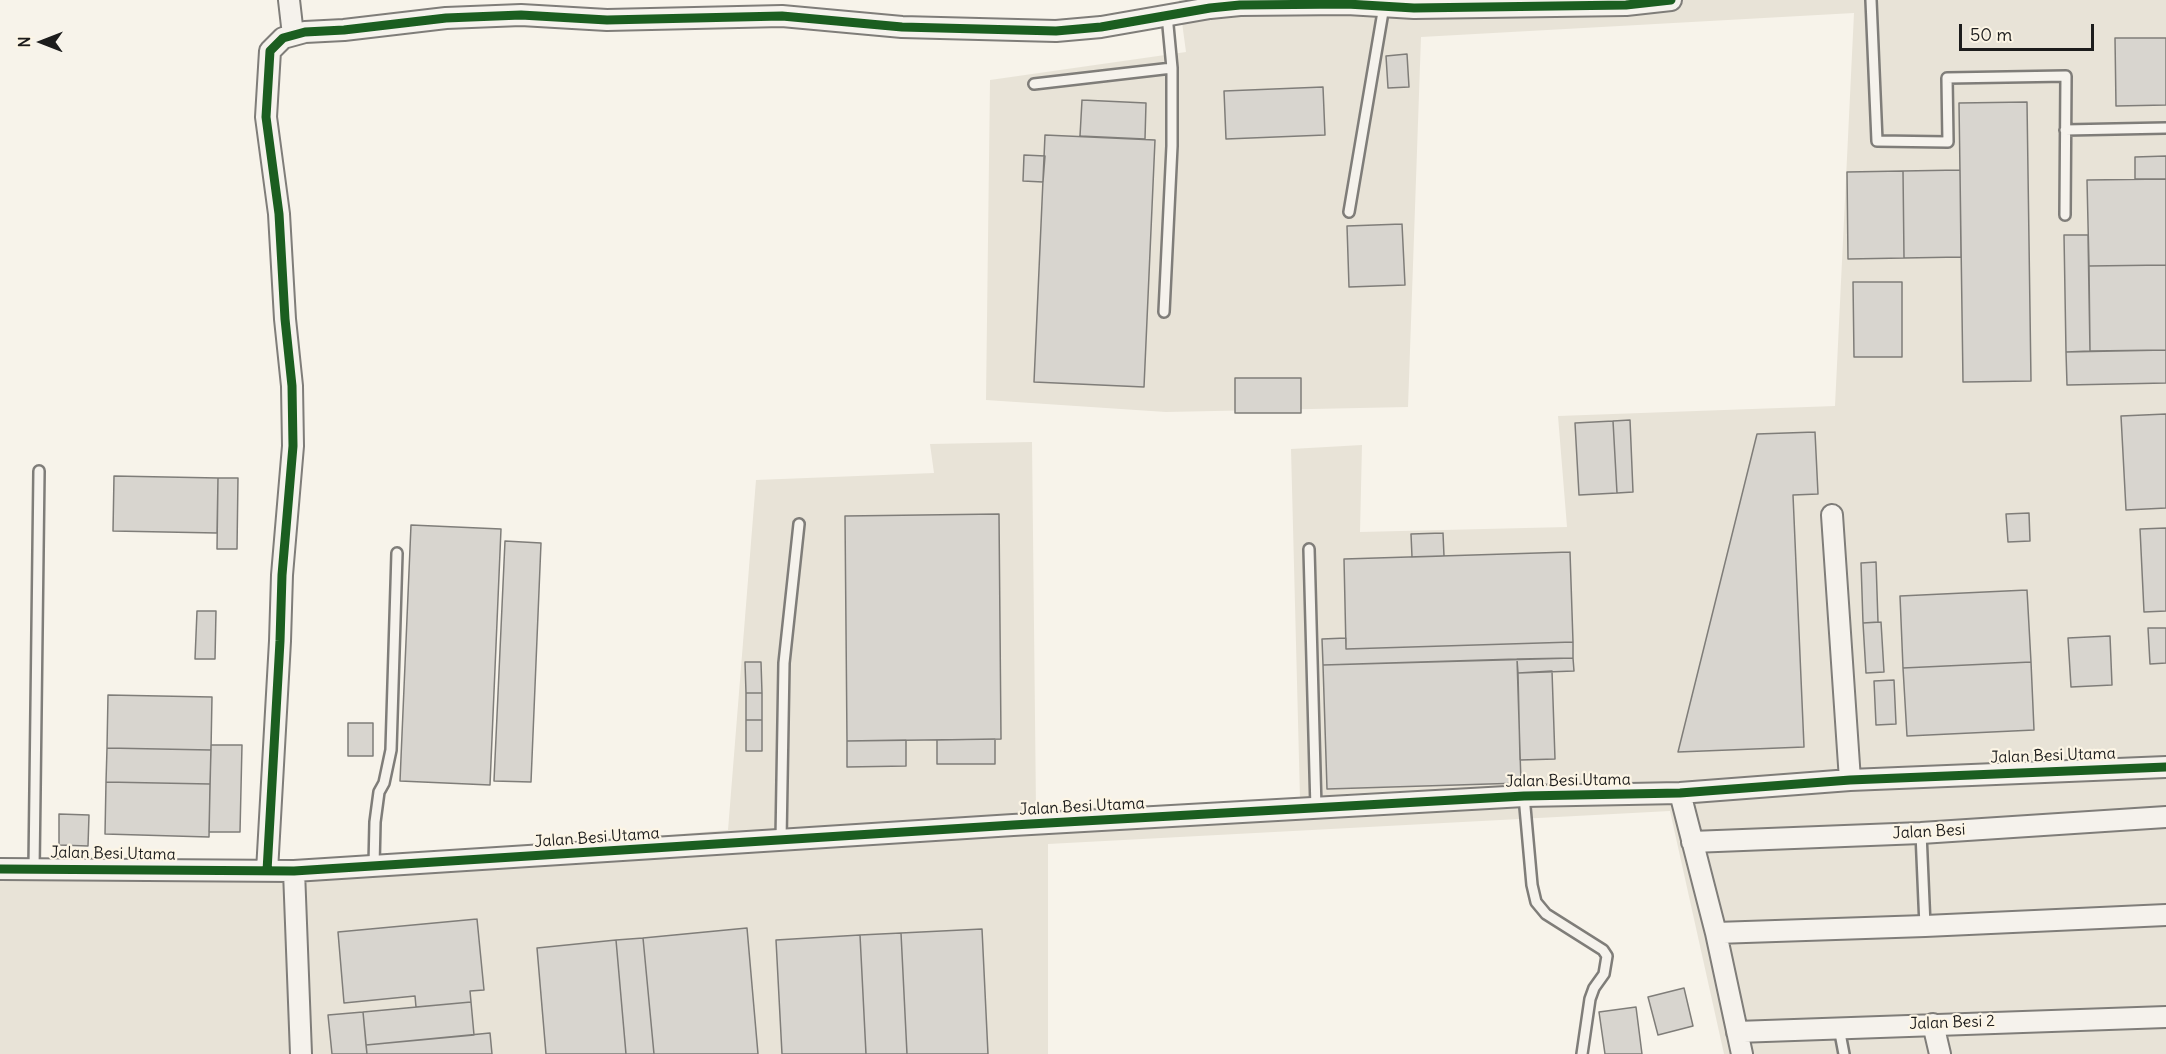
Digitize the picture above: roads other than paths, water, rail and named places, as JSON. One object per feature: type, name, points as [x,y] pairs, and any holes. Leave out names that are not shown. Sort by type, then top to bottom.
[{"type":"street","points":[[289,0],[293,36]]},
{"type":"street","points":[[267,871],[282,575],[293,446],[292,386],[285,319],[279,214],[267,126],[270,51],[283,38],[305,33],[446,18],[521,15],[607,20],[782,16],[902,27],[1056,31],[1101,27],[1167,15],[1209,4],[1347,4],[1414,8],[1626,5],[1671,0]]},
{"type":"street","points":[[1832,515],[1850,780]]},
{"type":"street","name":"Jalan Besi Utama","points":[[0,869],[294,871],[1524,796],[1680,794],[1850,780],[2166,766]]},
{"type":"street","points":[[1680,794],[1716,933],[1742,1054]]},
{"type":"street","name":"Jalan Besi","points":[[1692,843],[1921,833],[2166,817]]},
{"type":"street","points":[[294,871],[301,1054]]},
{"type":"street","points":[[1716,933],[2166,915]]},
{"type":"street","name":"Jalan Besi 2","points":[[1737,1032],[2166,1017]]},
{"type":"street","points":[[1933,1024],[1940,1054]]},
{"type":"lane","points":[[1871,0],[1877,141],[1948,142],[1947,78],[2066,76],[2065,215]]},
{"type":"lane","points":[[1349,212],[1384,6]]},
{"type":"lane","points":[[1164,312],[1172,146],[1172,68],[1167,15]]},
{"type":"lane","points":[[1034,84],[1172,68]]},
{"type":"lane","points":[[2066,130],[2166,128]]},
{"type":"lane","points":[[34,869],[39,471]]},
{"type":"lane","points":[[781,840],[784,663],[799,524]]},
{"type":"lane","points":[[1309,549],[1316,809]]},
{"type":"lane","points":[[374,867],[375,822],[379,792],[384,783],[390,750],[397,553]]},
{"type":"lane","points":[[1524,796],[1532,885],[1536,902],[1546,914],[1603,950],[1607,956],[1604,974],[1594,988],[1590,999],[1582,1054]]},
{"type":"lane","points":[[1921,833],[1925,926]]},
{"type":"lane","points":[[1839,1028],[1844,1054]]}]
